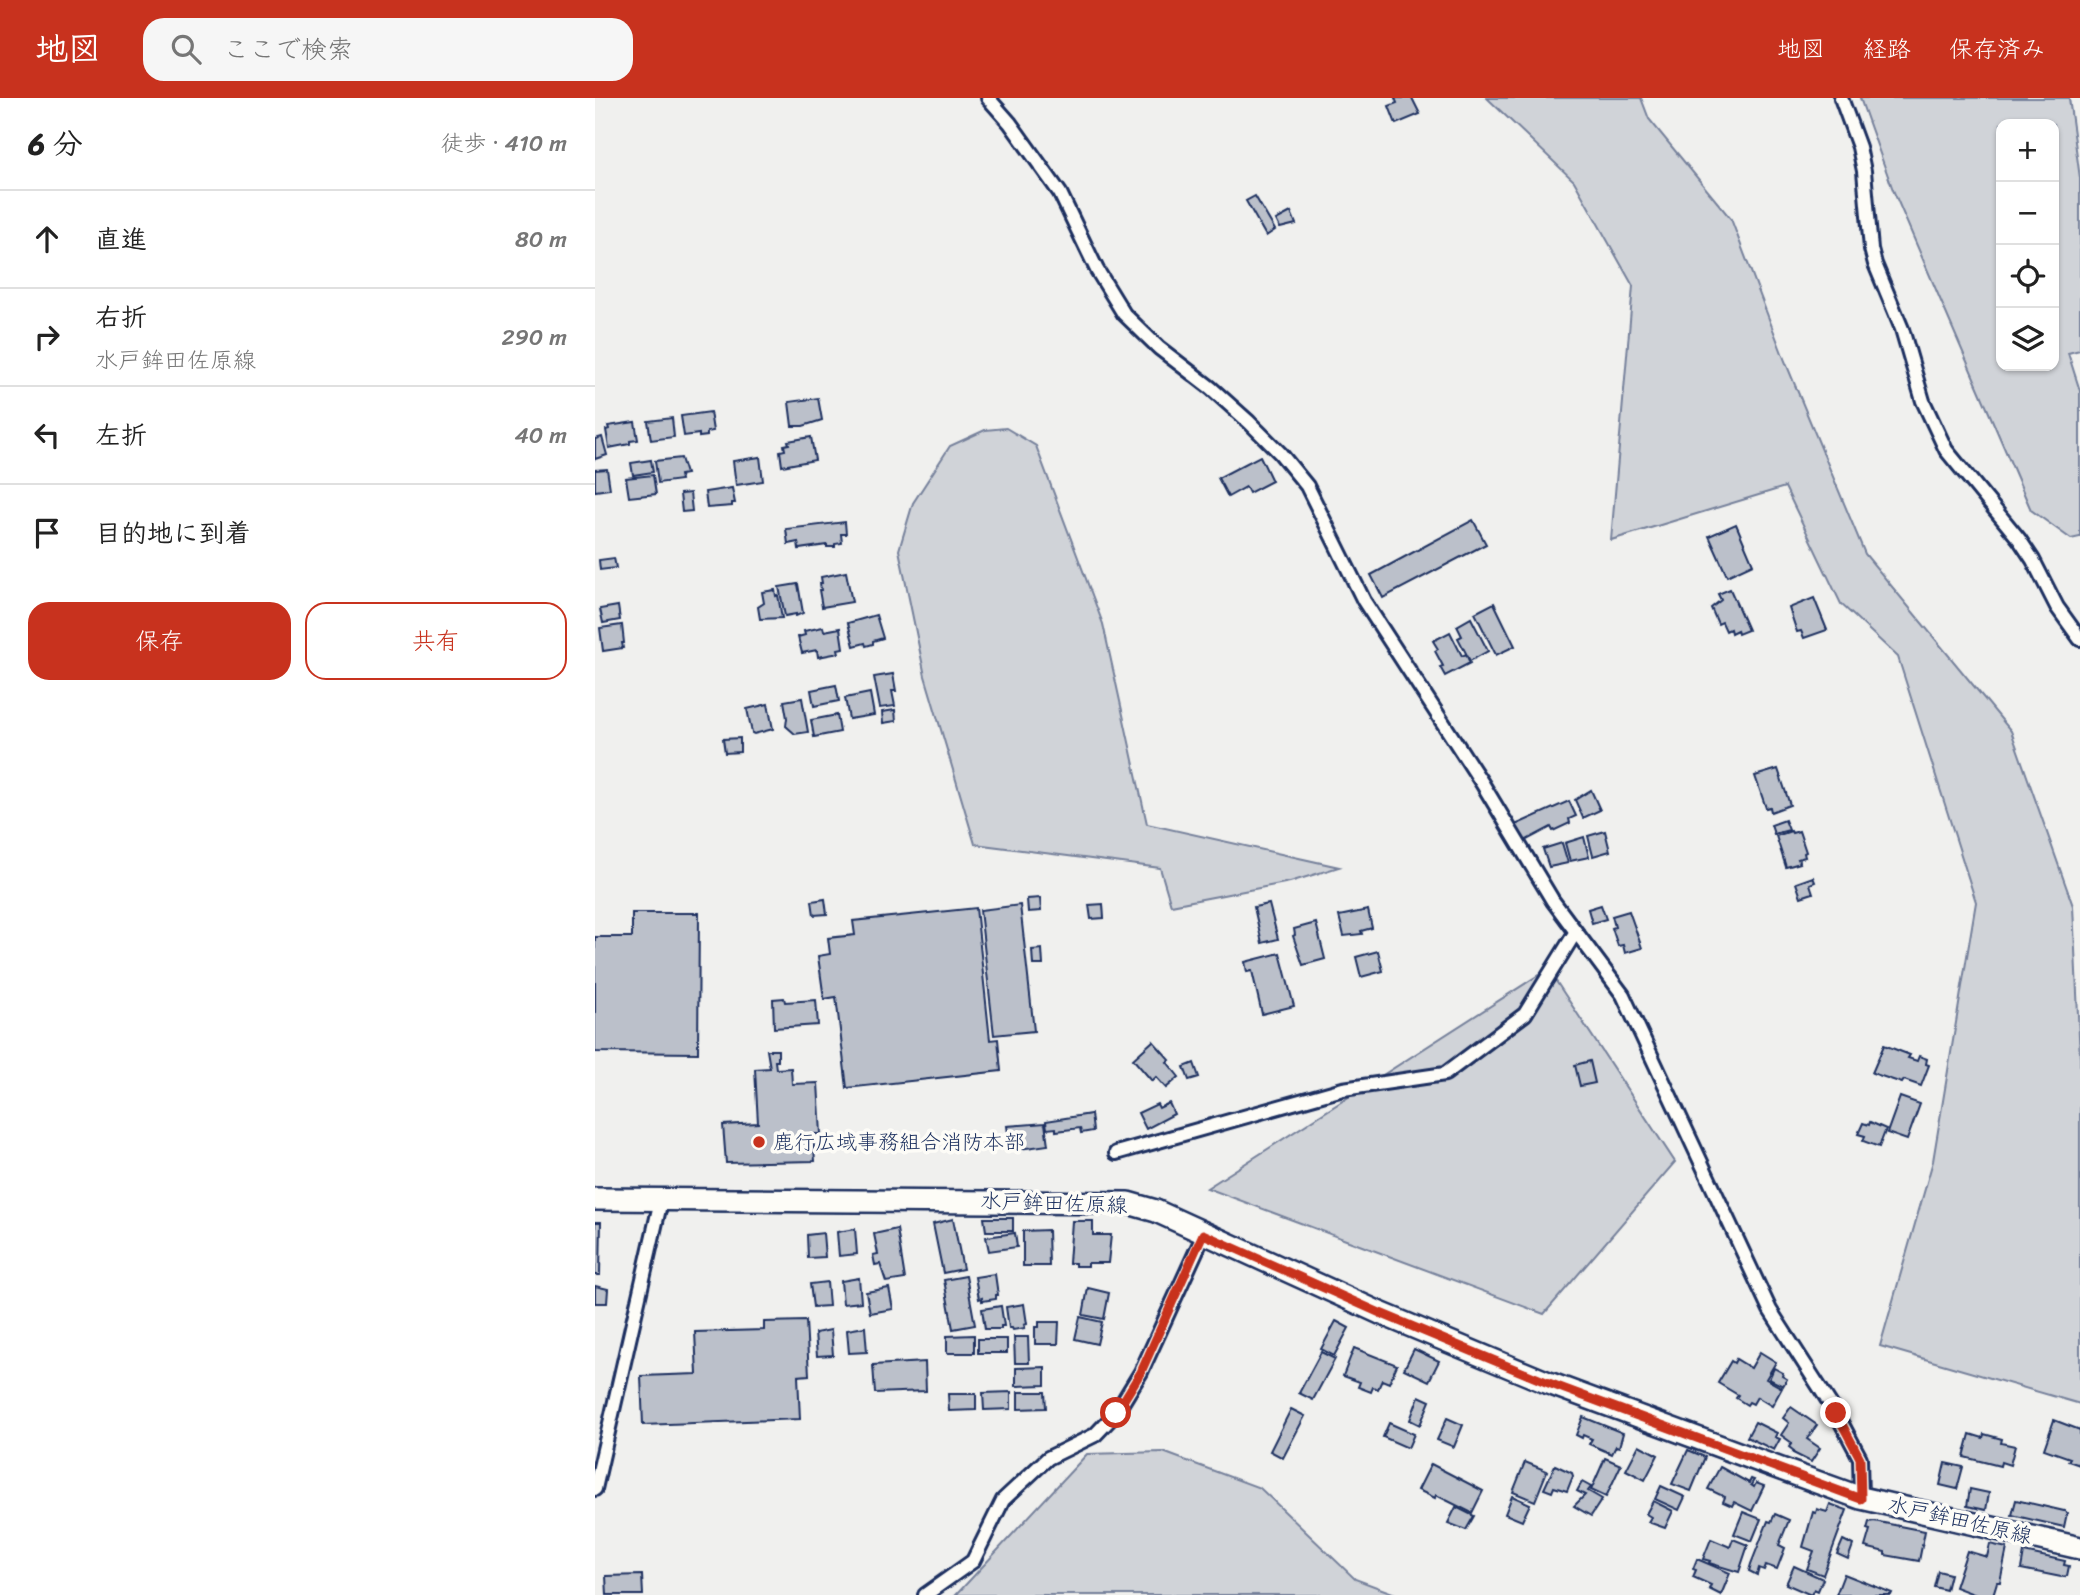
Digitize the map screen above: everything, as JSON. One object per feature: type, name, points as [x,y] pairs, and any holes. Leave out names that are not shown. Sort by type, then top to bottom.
[{"type":"main road","name":"水戸鉾田佐原線","points":[[595,1199],[1118,1202],[1156,1211],[1380,1313],[1546,1382],[1861,1499],[2080,1548]]},
{"type":"street","points":[[988,98],[1055,184],[1097,270],[1124,314],[1159,348],[1212,388],[1249,422],[1280,453],[1307,486],[1364,601],[1575,933],[1623,995],[1770,1310],[1836,1413],[1860,1458],[1861,1499]]},
{"type":"street","points":[[1841,98],[1859,147],[1875,264],[1902,329],[1923,401],[1946,450],[2019,538],[2057,607],[2080,639]]},
{"type":"street","points":[[1116,1153],[1343,1089],[1445,1074],[1525,1014],[1575,933]]},
{"type":"street","points":[[595,1489],[661,1200]]},
{"type":"street","points":[[925,1595],[972,1561],[1003,1500],[1048,1458],[1095,1435],[1116,1413],[1141,1372],[1203,1234]]},
{"type":"shaded area","points":[[1487,98],[1641,98],[1649,119],[1731,219],[1785,361],[1865,554],[2011,731],[2073,906],[2080,1058],[2080,1404],[1880,1346],[1933,1161],[1976,902],[1898,657],[1841,604],[1785,487],[1611,540],[1633,286],[1574,181]]},
{"type":"shaded area","points":[[1860,98],[2069,98],[2080,178],[2080,350],[2068,353],[2080,391],[2080,537],[2071,539],[2031,510],[1893,190]]},
{"type":"shaded area","points":[[1006,428],[1036,446],[1103,624],[1147,824],[1339,867],[1290,882],[1171,905],[1160,868],[975,844],[925,676],[899,550],[913,503],[950,446],[985,430]]},
{"type":"shaded area","points":[[1548,969],[1675,1162],[1544,1314],[1207,1188]]},
{"type":"shaded area","points":[[1163,1452],[1260,1488],[1355,1579],[1398,1595],[956,1595],[1087,1454]]},
{"type":"building","points":[[1395,98],[1412,98],[1420,114],[1396,124],[1389,106],[1397,103]]},
{"type":"building","points":[[1255,196],[1275,230],[1266,236],[1246,201]]},
{"type":"building","points":[[1291,212],[1296,224],[1280,228],[1276,220]]},
{"type":"building","points":[[818,398],[822,420],[803,426],[792,426],[789,402]]},
{"type":"building","points":[[710,412],[713,431],[707,432],[707,436],[684,436],[681,416]]},
{"type":"building","points":[[672,418],[674,437],[651,440],[648,421]]},
{"type":"building","points":[[635,422],[638,440],[609,448],[606,430],[609,429],[608,426]]},
{"type":"building","points":[[602,437],[607,455],[595,459],[595,439]]},
{"type":"building","points":[[811,437],[815,460],[782,466],[780,451],[785,450],[784,445],[789,444],[788,441]]},
{"type":"building","points":[[1260,456],[1272,481],[1249,493],[1246,487],[1228,497],[1218,478]]},
{"type":"building","points":[[760,457],[763,481],[736,485],[733,461]]},
{"type":"building","points":[[681,458],[686,474],[680,475],[681,480],[658,483],[655,461]]},
{"type":"building","points":[[651,460],[653,472],[633,475],[631,463]]},
{"type":"building","points":[[607,469],[610,489],[595,491],[595,470]]},
{"type":"building","points":[[653,475],[656,494],[629,497],[626,478]]},
{"type":"building","points":[[732,488],[735,503],[732,503],[732,506],[707,508],[705,492]]},
{"type":"building","points":[[690,493],[692,511],[682,512],[680,494]]},
{"type":"building","points":[[1473,520],[1486,544],[1383,598],[1371,575]]},
{"type":"building","points":[[845,522],[846,534],[841,534],[842,543],[835,544],[835,547],[827,545],[799,549],[798,542],[788,544],[786,529]]},
{"type":"building","points":[[1736,524],[1753,564],[1727,576],[1709,536]]},
{"type":"building","points":[[614,558],[616,568],[600,570],[599,560]]},
{"type":"building","points":[[846,572],[852,602],[822,607],[819,590],[821,577]]},
{"type":"building","points":[[798,584],[803,613],[785,616],[779,587]]},
{"type":"building","points":[[1730,589],[1748,630],[1738,634],[1737,630],[1731,633],[1730,629],[1726,631],[1722,622],[1718,624],[1711,608],[1721,600],[1718,594]]},
{"type":"building","points":[[775,590],[782,618],[760,619],[758,607],[764,603],[762,592]]},
{"type":"building","points":[[1814,598],[1827,630],[1804,638],[1801,631],[1797,632],[1789,608]]},
{"type":"building","points":[[1494,603],[1515,646],[1496,655],[1475,613]]},
{"type":"building","points":[[618,606],[620,620],[603,623],[600,609]]},
{"type":"building","points":[[876,615],[883,638],[866,646],[865,643],[854,646],[848,623]]},
{"type":"building","points":[[1471,618],[1488,651],[1470,661],[1458,638],[1462,636],[1457,626]]},
{"type":"building","points":[[622,625],[623,648],[603,651],[600,628]]},
{"type":"building","points":[[823,627],[824,631],[840,628],[843,648],[838,649],[839,653],[818,657],[817,650],[802,653],[798,637],[805,635],[804,631]]},
{"type":"building","points":[[1450,632],[1462,656],[1466,654],[1470,663],[1445,676],[1435,651],[1438,649],[1433,641]]},
{"type":"building","points":[[893,674],[895,706],[880,708],[874,677]]},
{"type":"building","points":[[836,685],[839,701],[814,706],[811,690]]},
{"type":"building","points":[[870,693],[874,715],[849,719],[845,698]]},
{"type":"building","points":[[802,698],[808,732],[795,734],[786,726],[784,701]]},
{"type":"building","points":[[768,704],[773,729],[752,733],[747,709]]},
{"type":"building","points":[[895,710],[896,721],[883,723],[882,712]]},
{"type":"building","points":[[837,715],[840,732],[814,737],[811,720]]},
{"type":"building","points":[[740,738],[740,752],[725,753],[723,739]]},
{"type":"building","points":[[1778,769],[1790,805],[1771,812],[1770,807],[1766,808],[1755,776]]},
{"type":"building","points":[[1591,790],[1600,810],[1583,818],[1575,800]]},
{"type":"building","points":[[1569,801],[1576,816],[1569,819],[1570,823],[1553,831],[1551,827],[1523,842],[1513,826]]},
{"type":"building","points":[[1785,820],[1789,830],[1774,834],[1771,825]]},
{"type":"building","points":[[1605,831],[1610,851],[1593,856],[1588,836]]},
{"type":"building","points":[[1799,831],[1806,852],[1805,857],[1798,859],[1800,863],[1786,867],[1776,836]]},
{"type":"building","points":[[1584,837],[1589,857],[1570,861],[1565,843]]},
{"type":"building","points":[[1562,843],[1568,863],[1549,867],[1543,849]]},
{"type":"building","points":[[1813,877],[1815,882],[1810,884],[1813,893],[1801,897],[1796,883]]},
{"type":"building","points":[[1040,898],[1041,911],[1028,912],[1027,899]]},
{"type":"building","points":[[825,899],[827,914],[814,915],[812,901]]},
{"type":"building","points":[[1103,904],[1104,918],[1091,919],[1089,905]]},
{"type":"building","points":[[1269,904],[1278,939],[1262,943],[1254,907]]},
{"type":"building","points":[[1020,905],[1034,1031],[994,1035],[980,910]]},
{"type":"building","points":[[1601,905],[1606,919],[1592,923],[1588,909]]},
{"type":"building","points":[[976,908],[990,1040],[998,1039],[1001,1071],[847,1088],[836,997],[824,999],[818,956],[830,954],[828,938],[855,935],[853,921]]},
{"type":"building","points":[[1368,910],[1372,928],[1361,931],[1362,934],[1344,936],[1339,916]]},
{"type":"building","points":[[1629,911],[1642,948],[1625,953],[1623,945],[1618,946],[1612,928],[1615,927],[1612,916]]},
{"type":"building","points":[[632,913],[699,913],[698,1053],[595,1052],[595,937],[632,937]]},
{"type":"building","points":[[1316,923],[1325,959],[1303,965],[1293,936],[1294,929]]},
{"type":"building","points":[[1042,949],[1043,965],[1033,965],[1032,950]]},
{"type":"building","points":[[1378,951],[1383,971],[1361,977],[1356,957]]},
{"type":"building","points":[[1280,953],[1294,1006],[1262,1014],[1252,971],[1247,972],[1245,962]]},
{"type":"building","points":[[784,998],[785,1002],[816,1000],[818,1025],[774,1028],[773,999]]},
{"type":"building","points":[[1153,1041],[1170,1060],[1167,1062],[1179,1077],[1166,1088],[1156,1077],[1152,1081],[1133,1059]]},
{"type":"building","points":[[1884,1045],[1910,1055],[1908,1058],[1917,1061],[1919,1056],[1927,1059],[1926,1064],[1929,1065],[1921,1086],[1872,1073]]},
{"type":"building","points":[[767,1050],[778,1050],[776,1069],[791,1068],[792,1084],[818,1083],[821,1134],[813,1134],[815,1161],[726,1163],[723,1125],[758,1123],[755,1069],[770,1068]]},
{"type":"building","points":[[1590,1061],[1595,1083],[1580,1086],[1575,1065]]},
{"type":"building","points":[[1194,1063],[1199,1077],[1189,1080],[1184,1067]]},
{"type":"building","points":[[1900,1097],[1920,1104],[1907,1140],[1887,1133]]},
{"type":"building","points":[[1169,1103],[1174,1114],[1146,1129],[1138,1113],[1157,1104],[1159,1108]]},
{"type":"building","points":[[1091,1114],[1093,1131],[1081,1133],[1080,1128],[1056,1131],[1056,1128],[1047,1129],[1046,1121]]},
{"type":"building","points":[[1870,1122],[1886,1129],[1879,1147],[1863,1141],[1865,1136],[1858,1134],[1863,1123],[1869,1125]]},
{"type":"building","points":[[1045,1123],[1048,1145],[1013,1150],[1012,1146],[1010,1147],[1007,1126]]},
{"type":"building","points":[[984,1218],[1013,1218],[1013,1231],[986,1231]]},
{"type":"building","points":[[953,1219],[963,1269],[943,1273],[933,1224]]},
{"type":"building","points":[[1072,1221],[1093,1221],[1093,1235],[1111,1235],[1108,1263],[1075,1266],[1075,1263],[1069,1263]]},
{"type":"building","points":[[595,1222],[601,1222],[600,1275],[595,1275]]},
{"type":"building","points":[[855,1229],[857,1254],[839,1256],[837,1232]]},
{"type":"building","points":[[897,1229],[905,1279],[886,1282],[880,1264],[875,1265],[873,1255],[878,1254],[874,1234]]},
{"type":"building","points":[[1048,1230],[1049,1266],[1023,1266],[1023,1231]]},
{"type":"building","points":[[823,1233],[825,1257],[808,1258],[807,1235]]},
{"type":"building","points":[[1015,1233],[1017,1247],[989,1251],[986,1237]]},
{"type":"building","points":[[995,1274],[998,1295],[996,1299],[982,1301],[982,1298],[979,1299],[975,1277]]},
{"type":"building","points":[[966,1276],[975,1325],[953,1329],[944,1280]]},
{"type":"building","points":[[859,1278],[861,1302],[843,1304],[841,1281]]},
{"type":"building","points":[[827,1282],[829,1306],[813,1307],[810,1284]]},
{"type":"building","points":[[595,1286],[608,1289],[607,1303],[595,1303]]},
{"type":"building","points":[[889,1288],[893,1309],[870,1313],[866,1292]]},
{"type":"building","points":[[1088,1288],[1109,1293],[1104,1319],[1083,1315]]},
{"type":"building","points":[[1024,1304],[1027,1324],[1024,1325],[1025,1328],[1009,1328],[1006,1307]]},
{"type":"building","points":[[1001,1306],[1004,1326],[1001,1326],[1001,1329],[985,1329],[982,1309]]},
{"type":"building","points":[[1080,1317],[1102,1322],[1097,1344],[1075,1339]]},
{"type":"building","points":[[806,1321],[809,1375],[798,1376],[800,1419],[643,1425],[641,1376],[697,1374],[695,1332],[764,1330],[764,1322]]},
{"type":"building","points":[[1336,1321],[1349,1328],[1334,1356],[1321,1349]]},
{"type":"building","points":[[1039,1322],[1059,1322],[1058,1344],[1035,1344],[1035,1327],[1039,1327]]},
{"type":"building","points":[[865,1327],[867,1352],[849,1353],[847,1330]]},
{"type":"building","points":[[831,1330],[833,1355],[817,1356],[815,1333]]},
{"type":"building","points":[[974,1335],[974,1353],[947,1353],[947,1336]]},
{"type":"building","points":[[1014,1337],[1028,1337],[1029,1363],[1015,1363]]},
{"type":"building","points":[[978,1339],[1007,1339],[1007,1353],[978,1353]]},
{"type":"building","points":[[1354,1348],[1397,1365],[1389,1383],[1382,1380],[1378,1389],[1373,1387],[1371,1392],[1358,1387],[1360,1382],[1343,1376]]},
{"type":"building","points":[[1414,1349],[1439,1361],[1429,1381],[1404,1369]]},
{"type":"building","points":[[1321,1352],[1335,1359],[1313,1400],[1299,1393]]},
{"type":"building","points":[[1760,1352],[1776,1362],[1766,1379],[1782,1388],[1772,1406],[1757,1397],[1753,1404],[1749,1402],[1747,1405],[1736,1398],[1738,1395],[1718,1383],[1731,1361],[1734,1363],[1736,1359],[1751,1368]]},
{"type":"building","points":[[925,1362],[926,1391],[875,1393],[873,1365]]},
{"type":"building","points":[[1045,1367],[1045,1385],[1016,1386],[1016,1368]]},
{"type":"building","points":[[1774,1368],[1787,1379],[1783,1386],[1769,1379]]},
{"type":"building","points":[[1011,1392],[1011,1409],[984,1410],[983,1393]]},
{"type":"building","points":[[1018,1392],[1045,1392],[1046,1408],[1018,1409]]},
{"type":"building","points":[[948,1394],[976,1394],[976,1410],[949,1411]]},
{"type":"building","points":[[1419,1396],[1430,1401],[1420,1425],[1410,1420]]},
{"type":"building","points":[[1791,1407],[1817,1425],[1807,1439],[1820,1448],[1811,1462],[1793,1453],[1789,1447],[1792,1443],[1781,1435],[1789,1423],[1783,1418]]},
{"type":"building","points":[[1291,1409],[1305,1416],[1283,1458],[1270,1451]]},
{"type":"building","points":[[1583,1417],[1623,1433],[1619,1447],[1616,1446],[1612,1454],[1589,1444],[1592,1439],[1576,1435]]},
{"type":"building","points":[[1447,1418],[1463,1425],[1454,1447],[1437,1440]]},
{"type":"building","points":[[2054,1420],[2080,1430],[2080,1465],[2068,1461],[2070,1458],[2044,1449]]},
{"type":"building","points":[[1755,1422],[1777,1433],[1775,1437],[1780,1439],[1774,1450],[1747,1437]]},
{"type":"building","points":[[1389,1423],[1414,1434],[1408,1448],[1383,1437]]},
{"type":"building","points":[[1970,1434],[1983,1438],[1984,1434],[2002,1439],[2001,1443],[2015,1446],[2010,1465],[2001,1462],[2000,1466],[1964,1457]]},
{"type":"building","points":[[1639,1445],[1658,1455],[1645,1480],[1626,1470]]},
{"type":"building","points":[[1688,1450],[1705,1457],[1691,1491],[1672,1484]]},
{"type":"building","points":[[1605,1458],[1621,1465],[1606,1497],[1591,1490]]},
{"type":"building","points":[[1525,1462],[1547,1471],[1535,1501],[1513,1492]]},
{"type":"building","points":[[1945,1463],[1963,1467],[1957,1489],[1940,1485]]},
{"type":"building","points":[[1431,1464],[1483,1491],[1472,1513],[1436,1495],[1435,1498],[1418,1490]]},
{"type":"building","points":[[1555,1465],[1572,1473],[1567,1491],[1554,1487],[1552,1492],[1544,1489]]},
{"type":"building","points":[[1720,1467],[1749,1483],[1751,1479],[1754,1480],[1751,1485],[1754,1487],[1756,1483],[1764,1486],[1752,1511],[1734,1502],[1732,1506],[1723,1502],[1725,1497],[1708,1489]]},
{"type":"building","points":[[1582,1482],[1591,1487],[1588,1491],[1602,1499],[1591,1516],[1574,1506],[1585,1495],[1577,1491]]},
{"type":"building","points":[[1661,1486],[1685,1497],[1679,1510],[1655,1499]]},
{"type":"building","points":[[1970,1489],[1989,1493],[1986,1510],[1967,1506]]},
{"type":"building","points":[[1512,1496],[1530,1504],[1522,1521],[1505,1514]]},
{"type":"building","points":[[2016,1500],[2064,1511],[2067,1513],[2064,1527],[2012,1515]]},
{"type":"building","points":[[1653,1501],[1673,1511],[1665,1528],[1648,1522],[1651,1517],[1646,1514]]},
{"type":"building","points":[[1830,1504],[1847,1510],[1823,1575],[1807,1569],[1814,1551],[1803,1547],[1813,1512],[1816,1513],[1817,1509],[1827,1512]]},
{"type":"building","points":[[1456,1507],[1474,1516],[1466,1530],[1448,1523]]},
{"type":"building","points":[[1743,1512],[1761,1519],[1752,1541],[1734,1534]]},
{"type":"building","points":[[1775,1514],[1789,1520],[1779,1545],[1785,1548],[1777,1569],[1766,1565],[1764,1570],[1759,1568],[1757,1575],[1749,1571],[1751,1564],[1768,1521],[1771,1522]]},
{"type":"building","points":[[1869,1522],[1925,1531],[1919,1561],[1885,1555],[1885,1552],[1865,1547],[1870,1530],[1867,1529]]},
{"type":"building","points":[[1711,1539],[1730,1547],[1733,1539],[1748,1545],[1739,1572],[1703,1559]]},
{"type":"building","points":[[1843,1540],[1853,1545],[1848,1559],[1837,1554]]},
{"type":"building","points":[[1990,1544],[2007,1548],[2000,1582],[1997,1582],[1993,1595],[1976,1595],[1955,1587],[1967,1551],[1987,1557]]},
{"type":"building","points":[[2024,1552],[2065,1561],[2064,1565],[2069,1566],[2067,1576],[2021,1569]]},
{"type":"building","points":[[1697,1559],[1730,1573],[1721,1595],[1709,1589],[1711,1585],[1693,1577]]},
{"type":"building","points":[[1794,1566],[1823,1579],[1818,1591],[1814,1589],[1811,1595],[1786,1584]]},
{"type":"building","points":[[1938,1571],[1950,1574],[1946,1590],[1934,1587]]},
{"type":"building","points":[[1844,1574],[1892,1593],[1836,1595]]},
{"type":"building","points":[[642,1575],[643,1595],[607,1595],[606,1576]]},
{"type":"place","name":"鹿行広域事務組合消防本部","points":[[759,1142]]},
{"type":"route","points":[[1116,1413],[1141,1372],[1203,1234],[1380,1313],[1546,1382],[1861,1499],[1860,1458],[1836,1413]]}]
